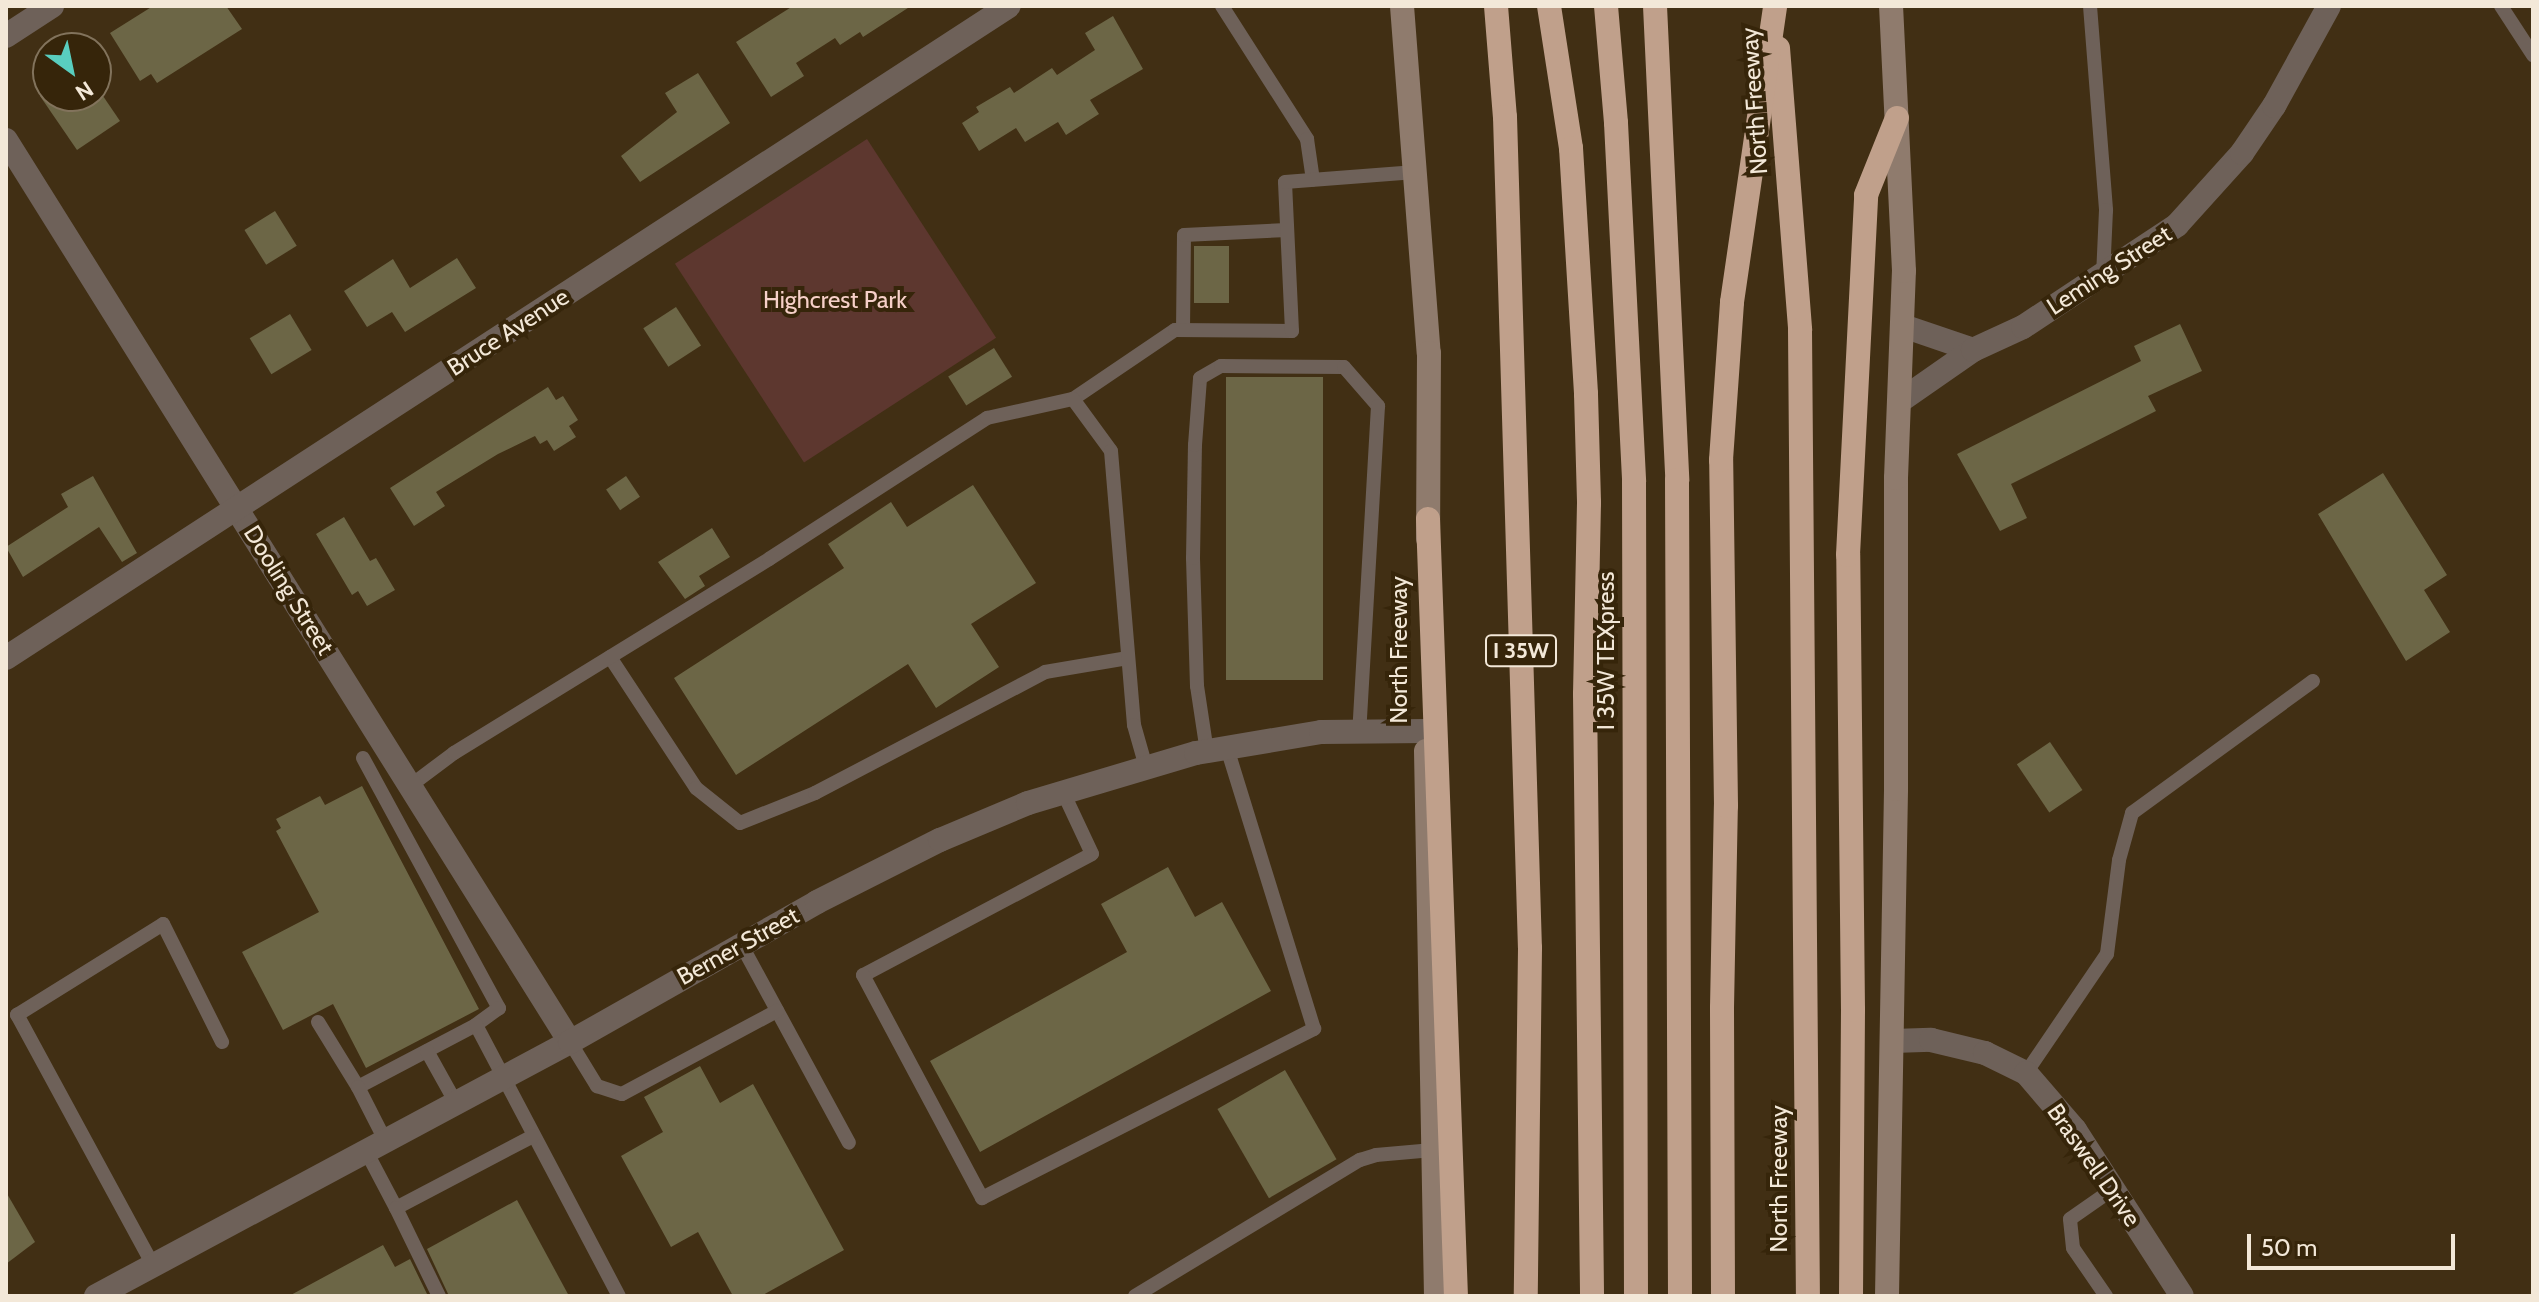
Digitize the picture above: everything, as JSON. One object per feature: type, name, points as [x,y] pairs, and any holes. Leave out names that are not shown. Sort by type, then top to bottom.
[{"type":"highway","name":"I 35W","points":[[1496,6],[1505,117],[1530,948],[1526,1296]]},
{"type":"highway","points":[[1549,6],[1571,148],[1586,394],[1589,503],[1585,694],[1592,1296]]},
{"type":"highway","name":"I 35W TEXpress","points":[[1606,6],[1616,123],[1634,482],[1636,1296]]},
{"type":"highway","points":[[1655,6],[1677,480],[1680,1296]]},
{"type":"highway","points":[[1723,1296],[1722,1008],[1726,806],[1721,460],[1732,302],[1775,6]]},
{"type":"highway","name":"North Freeway","points":[[1775,6],[1800,330],[1808,1296]]},
{"type":"highway","points":[[1851,1296],[1853,1010],[1848,555],[1866,195],[1897,118]]},
{"type":"highway","points":[[1428,519],[1456,1296]]},
{"type":"main road","name":"North Freeway","points":[[1402,6],[1429,353],[1427,731],[1436,1296]]},
{"type":"main road","points":[[1887,1296],[1893,1041],[1896,478],[1904,271],[1891,6]]},
{"type":"street","points":[[6,36],[52,6]]},
{"type":"street","name":"Bruce Avenue","points":[[6,658],[1009,6]]},
{"type":"street","name":"Leming Street","points":[[1900,401],[1973,350],[2023,327],[2177,225],[2242,153],[2274,106],[2329,6]]},
{"type":"street","name":"Dooling Street","points":[[6,140],[570,1042]]},
{"type":"street","points":[[1903,326],[1973,350]]},
{"type":"street","name":"Berner Street","points":[[96,1296],[570,1042],[741,944],[940,840],[1063,792],[1217,750],[1321,732],[1427,731]]},
{"type":"street","name":"Braswell Drive","points":[[1893,1041],[1931,1040],[1985,1053],[2026,1073],[2075,1130],[2182,1296]]},
{"type":"lane","points":[[1222,6],[1307,139],[1313,180]]},
{"type":"lane","points":[[2090,6],[2106,210],[2103,275]]},
{"type":"lane","points":[[2501,6],[2533,55]]},
{"type":"lane","points":[[410,786],[454,753],[987,418],[1073,399],[1175,330],[1292,331],[1285,182],[1416,172]]},
{"type":"lane","points":[[1183,330],[1184,235],[1287,230]]},
{"type":"lane","points":[[1063,792],[1092,854],[863,975],[982,1198],[1314,1029],[1217,750],[1196,643],[1193,558],[1200,378],[1221,366],[1344,367],[1378,406],[1359,732]]},
{"type":"lane","points":[[1073,399],[1111,451],[1134,725],[1146,767]]},
{"type":"lane","points":[[610,657],[696,788],[740,823],[815,793],[1045,672],[1128,658]]},
{"type":"lane","points":[[2026,1073],[2107,954],[2119,860],[2132,813],[2313,681]]},
{"type":"lane","points":[[358,1087],[476,1025],[499,1008],[363,758]]},
{"type":"lane","points":[[153,1265],[17,1015],[163,924],[222,1042]]},
{"type":"lane","points":[[741,944],[849,1143]]},
{"type":"lane","points":[[570,1042],[597,1086],[622,1094],[777,1011]]},
{"type":"lane","points":[[318,1022],[358,1087],[396,1208],[439,1296]]},
{"type":"lane","points":[[476,1025],[619,1296]]},
{"type":"lane","points":[[427,1051],[456,1103]]},
{"type":"lane","points":[[396,1208],[533,1136]]},
{"type":"lane","points":[[1135,1296],[1360,1160],[1376,1155],[1433,1150]]},
{"type":"lane","points":[[2106,1296],[2073,1248],[2070,1219],[2113,1189]]},
{"type":"green space","name":"Highcrest Park","points":[[867,139],[996,338],[804,462],[675,264]]},
{"type":"building","points":[[153,6],[226,6],[242,29],[157,83],[151,74],[140,81],[112,32]]},
{"type":"building","points":[[793,6],[911,6],[863,37],[860,32],[840,45],[835,38],[796,63],[804,76],[771,97],[736,42]]},
{"type":"building","points":[[1113,16],[1143,69],[1090,100],[1099,114],[1066,135],[1058,122],[1025,142],[1016,128],[979,151],[962,123],[979,112],[976,107],[1010,87],[1014,93],[1052,68],[1057,75],[1095,50],[1085,33]]},
{"type":"building","points":[[698,73],[730,123],[640,182],[621,156],[677,112],[665,93]]},
{"type":"building","points":[[112,109],[120,121],[77,150],[51,112],[112,112]]},
{"type":"building","points":[[275,211],[297,246],[266,265],[244,230]]},
{"type":"building","points":[[1194,246],[1229,246],[1229,303],[1194,303]]},
{"type":"building","points":[[457,258],[476,288],[405,332],[392,312],[367,327],[344,291],[393,259],[410,288]]},
{"type":"building","points":[[676,307],[701,346],[668,367],[643,328]]},
{"type":"building","points":[[290,314],[312,350],[271,374],[250,338]]},
{"type":"building","points":[[2180,324],[2202,371],[2148,396],[2156,411],[2011,484],[2027,518],[2000,531],[1957,454],[2141,361],[2134,346]]},
{"type":"building","points":[[994,348],[1012,377],[966,405],[948,377]]},
{"type":"building","points":[[1226,377],[1323,377],[1323,680],[1226,680]]},
{"type":"building","points":[[548,387],[556,400],[563,396],[578,420],[569,426],[576,437],[554,451],[547,440],[540,444],[535,436],[498,454],[436,492],[445,506],[414,526],[390,488]]},
{"type":"building","points":[[2383,473],[2447,575],[2424,590],[2450,632],[2406,661],[2318,514]]},
{"type":"building","points":[[93,476],[137,553],[122,562],[99,527],[23,577],[6,547],[68,507],[61,494]]},
{"type":"building","points":[[626,476],[640,497],[620,510],[606,489]]},
{"type":"building","points":[[973,485],[1036,583],[971,624],[999,667],[936,708],[908,664],[736,775],[674,678],[844,568],[828,544],[891,502],[907,527]]},
{"type":"building","points":[[344,517],[370,561],[376,558],[395,590],[367,606],[358,591],[352,595],[316,534]]},
{"type":"building","points":[[712,528],[730,557],[699,576],[705,586],[685,599],[658,562]]},
{"type":"building","points":[[2050,742],[2082,790],[2049,812],[2017,764]]},
{"type":"building","points":[[362,786],[479,1009],[366,1068],[333,1004],[283,1030],[242,952],[319,912],[276,831],[281,828],[276,819],[320,796],[325,805]]},
{"type":"building","points":[[1168,867],[1195,917],[1222,902],[1271,991],[980,1152],[930,1061],[1127,952],[1101,904]]},
{"type":"building","points":[[700,1066],[720,1103],[753,1084],[844,1250],[761,1296],[733,1296],[698,1232],[671,1247],[621,1156],[663,1132],[644,1097]]},
{"type":"building","points":[[1285,1070],[1336,1159],[1269,1198],[1217,1109]]},
{"type":"building","points":[[6,1192],[35,1242],[6,1264]]},
{"type":"building","points":[[517,1200],[569,1296],[449,1296],[427,1249]]},
{"type":"building","points":[[383,1245],[395,1267],[410,1259],[428,1296],[289,1296]]}]
